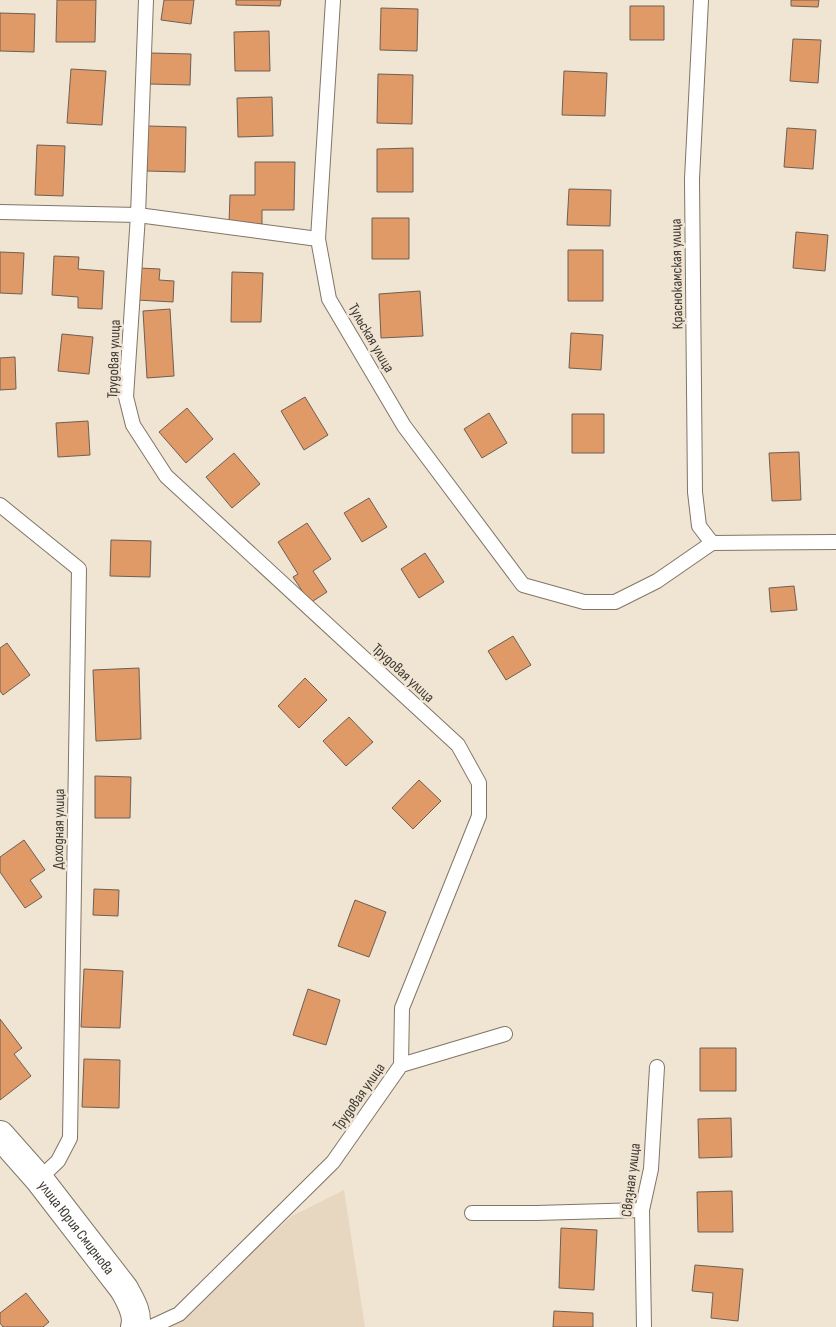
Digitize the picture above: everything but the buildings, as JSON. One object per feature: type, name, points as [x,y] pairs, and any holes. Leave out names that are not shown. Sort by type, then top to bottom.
[{"type":"street","name":"улица Юрия Смирнова","points":[[0,1135],[39,1179],[124,1289],[133,1306],[135,1327]]},
{"type":"lane","name":"Трудовая улица","points":[[146,0],[138,215],[126,398],[133,425],[166,476],[458,745],[479,783],[479,816],[402,1008],[401,1065],[333,1162],[179,1314],[151,1327]]},
{"type":"lane","name":"Тульская улица","points":[[333,0],[318,239],[329,299],[404,426],[523,585],[584,602],[615,602],[657,582],[712,543]]},
{"type":"lane","name":"Краснокамская улица","points":[[701,0],[692,179],[695,492],[699,526],[712,543]]},
{"type":"lane","points":[[0,212],[138,215],[318,239]]},
{"type":"lane","name":"Доходная улица","points":[[0,505],[79,569],[70,1138],[58,1161],[39,1179]]},
{"type":"lane","points":[[712,543],[836,542]]},
{"type":"lane","points":[[401,1065],[505,1034]]},
{"type":"lane","name":"Связная улица","points":[[644,1327],[642,1210],[651,1169],[657,1067]]},
{"type":"lane","points":[[472,1213],[642,1210]]},
{"type":"shaded area","points":[[344,1190],[365,1327],[168,1327],[292,1216]]}]
